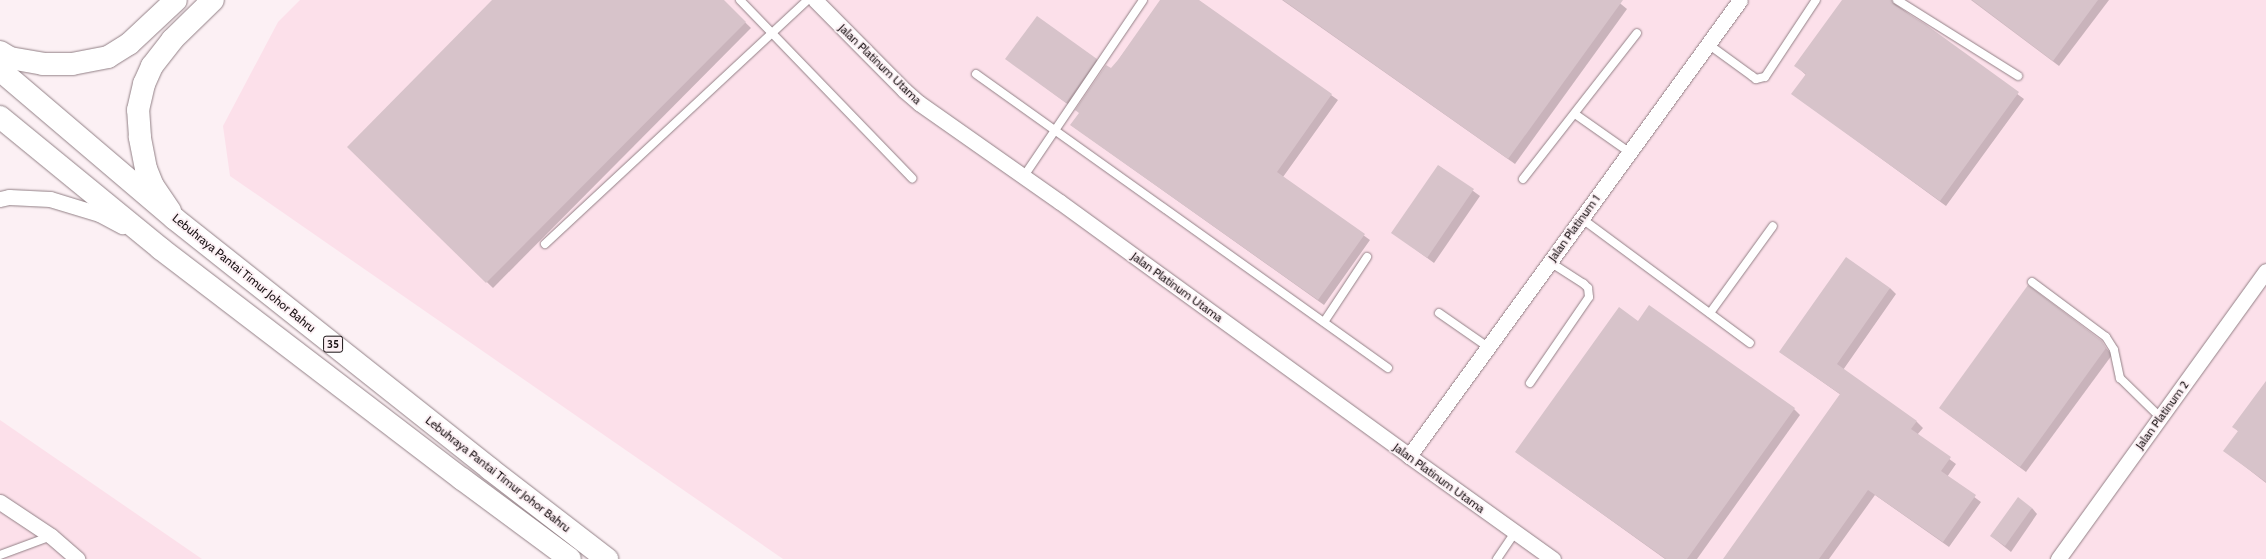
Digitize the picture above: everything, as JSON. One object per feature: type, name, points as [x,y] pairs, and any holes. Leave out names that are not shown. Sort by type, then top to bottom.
[{"type":"main road","points":[[0,52],[10,58],[43,64],[72,64],[108,57],[129,44],[176,0]]},
{"type":"main road","points":[[175,219],[153,186],[146,169],[140,138],[138,110],[144,84],[152,66],[172,40],[214,0]]},
{"type":"main road","name":"Lebuhraya Pantai Timur Johor Bahru","points":[[0,70],[175,219],[490,469],[607,559]]},
{"type":"main road","name":"Lebuhraya Pantai Timur Johor Bahru","points":[[0,117],[161,249],[462,479],[570,559]]},
{"type":"street","name":"Jalan Platinum Utama","points":[[815,0],[904,90],[1409,456],[1554,559]]},
{"type":"street","name":"Jalan Platinum 1","points":[[1409,456],[1708,44],[1735,2]]},
{"type":"street","points":[[0,199],[9,197],[50,199],[92,212],[117,223],[161,249]]},
{"type":"street","name":"Jalan Platinum 2","points":[[2058,559],[2266,271]]},
{"type":"street","points":[[2,506],[51,536],[78,559]]},
{"type":"lane","points":[[740,0],[912,178]]},
{"type":"lane","points":[[545,244],[808,0]]},
{"type":"lane","points":[[1024,176],[1143,0]]},
{"type":"lane","points":[[1708,44],[1752,76],[1756,78],[1765,77],[1816,0]]},
{"type":"lane","points":[[1898,0],[2018,76]]},
{"type":"lane","points":[[1523,179],[1637,33]]},
{"type":"lane","points":[[976,74],[1388,368]]},
{"type":"lane","points":[[1575,114],[1630,152]]},
{"type":"lane","points":[[1582,218],[1750,343]]},
{"type":"lane","points":[[1710,313],[1773,226]]},
{"type":"lane","points":[[1324,322],[1367,257]]},
{"type":"lane","points":[[1530,384],[1589,296],[1588,288],[1584,284],[1550,262]]},
{"type":"lane","points":[[2032,282],[2106,337],[2114,350],[2120,378],[2160,417]]},
{"type":"lane","points":[[1439,313],[1488,347]]},
{"type":"lane","points":[[1497,559],[1515,532]]},
{"type":"lane","points":[[0,554],[51,536]]},
{"type":"shaded area","points":[[300,0],[2266,0],[2266,559],[783,559],[230,176],[223,126],[278,22]]},
{"type":"shaded area","points":[[0,420],[202,559],[0,559]]},
{"type":"building","points":[[492,0],[724,0],[746,22],[486,283],[347,147]]},
{"type":"building","points":[[1160,0],[1199,0],[1332,94],[1277,172],[1365,234],[1318,300],[1070,125],[1079,113],[1075,110],[1106,65],[1111,68],[1118,60]]},
{"type":"building","points":[[1283,0],[1623,0],[1508,159]]},
{"type":"building","points":[[1842,0],[1892,0],[1894,5],[1925,24],[2019,92],[1940,201],[1791,94],[1806,74],[1794,66]]},
{"type":"building","points":[[1972,0],[2098,0],[2053,61]]},
{"type":"building","points":[[1037,16],[1097,59],[1066,103],[1005,59]]},
{"type":"building","points":[[1438,165],[1474,189],[1427,258],[1391,233]]},
{"type":"building","points":[[1846,257],[1890,288],[1837,364],[1917,421],[1911,429],[1951,457],[1941,471],[1976,495],[1943,542],[1868,490],[1819,559],[1723,559],[1840,394],[1779,352]]},
{"type":"building","points":[[2028,285],[2102,341],[2106,348],[2020,467],[1939,408]]},
{"type":"building","points":[[1649,305],[1795,408],[1687,559],[1666,559],[1515,452],[1619,307],[1638,321]]},
{"type":"building","points":[[2266,381],[2266,482],[2223,451],[2238,431],[2232,427]]},
{"type":"building","points":[[2018,497],[2032,508],[2005,546],[1990,536]]}]
